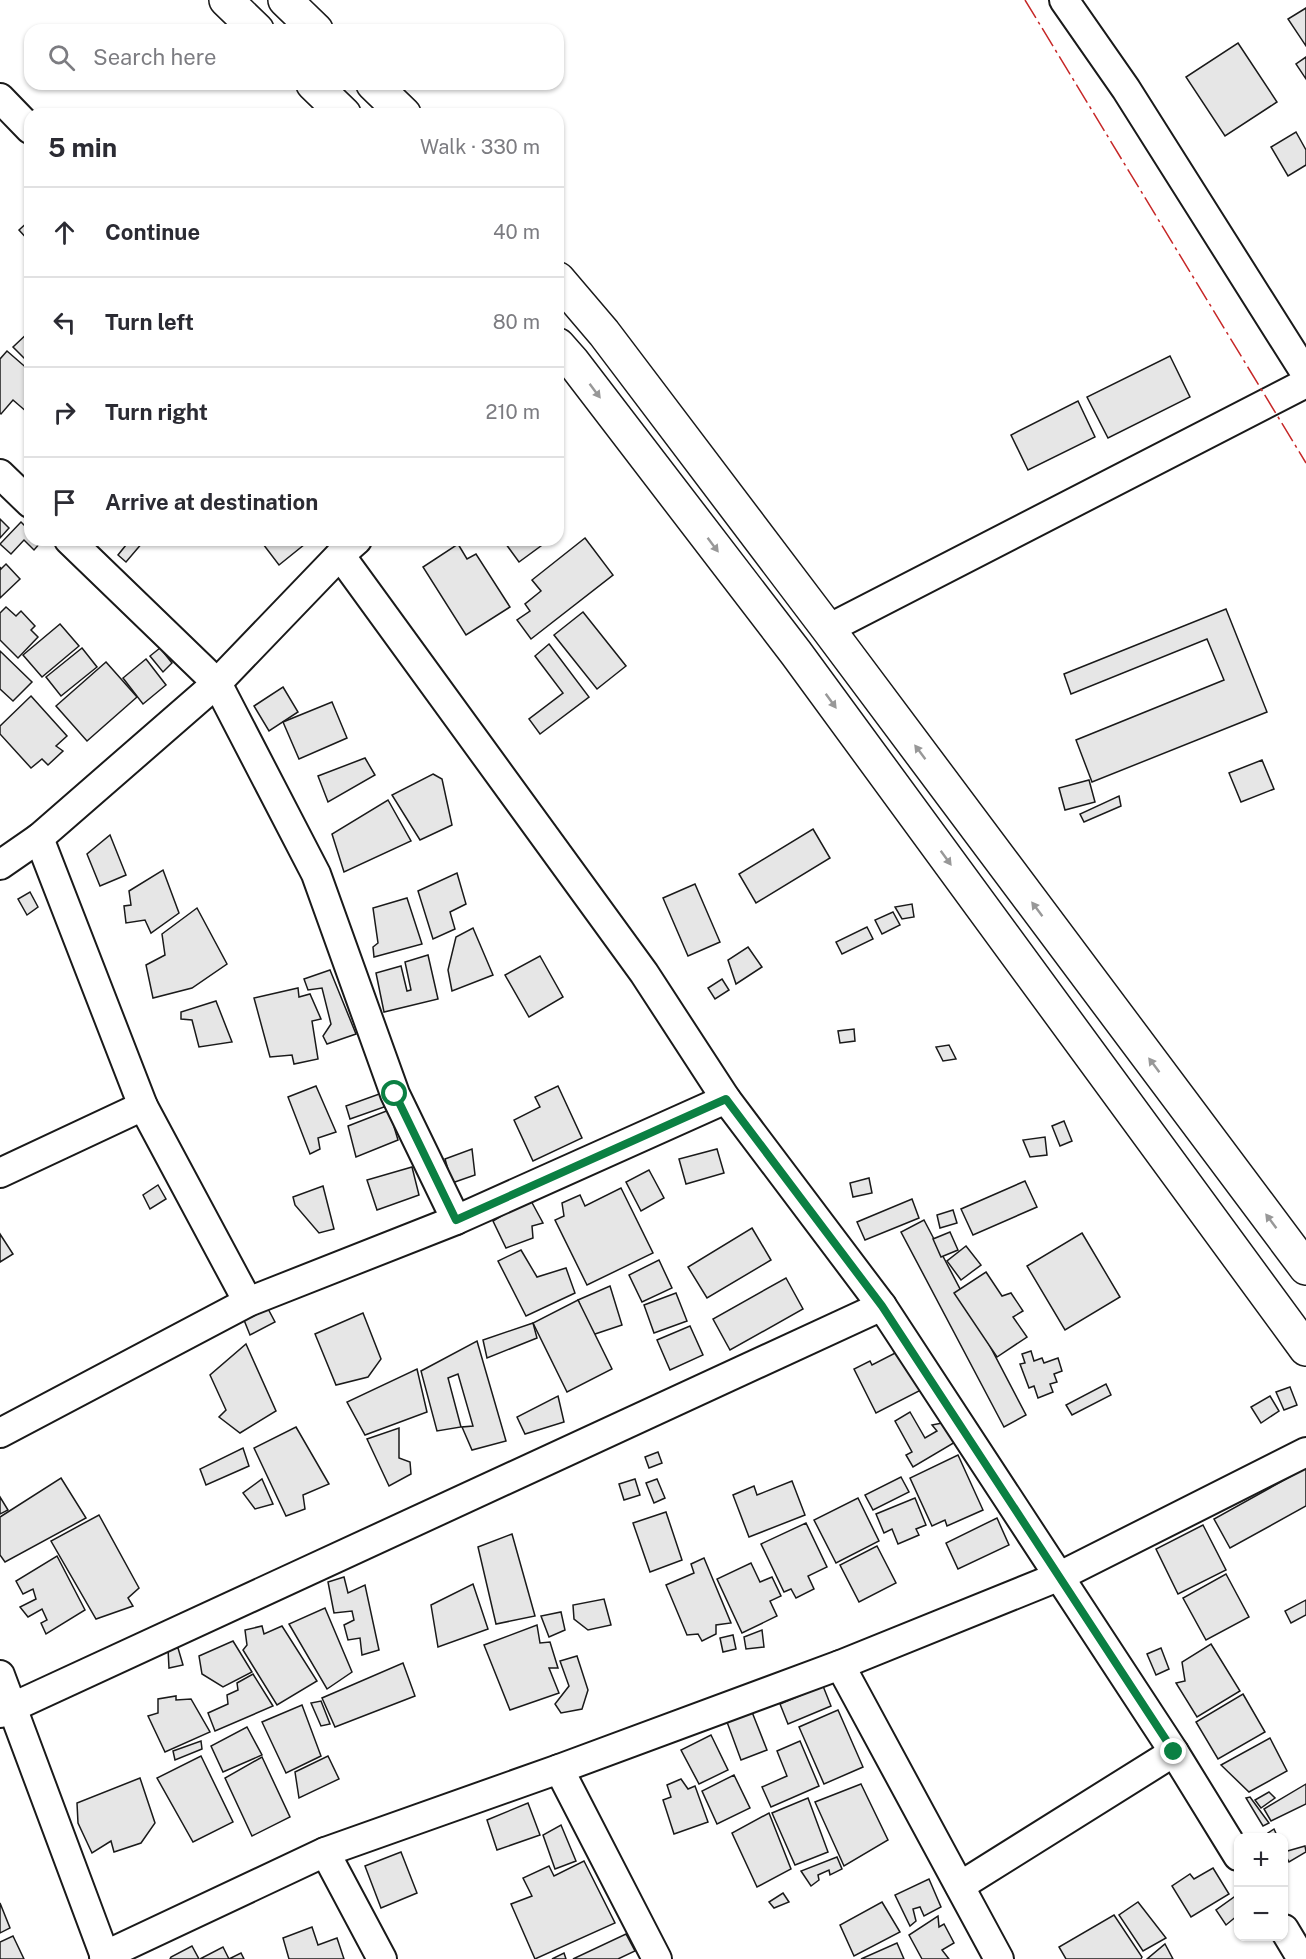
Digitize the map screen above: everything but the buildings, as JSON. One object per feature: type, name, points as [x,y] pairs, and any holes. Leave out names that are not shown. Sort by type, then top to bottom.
[{"type":"main road","points":[[226,0],[251,24]]},
{"type":"main road","points":[[285,0],[310,24]]},
{"type":"main road","points":[[319,90],[338,108]]},
{"type":"main road","points":[[379,90],[398,108]]},
{"type":"main road","points":[[564,286],[604,333],[828,628],[1306,1268]]},
{"type":"main road","points":[[564,362],[762,608],[1306,1349]]},
{"type":"main road","points":[[762,608],[790,580]]},
{"type":"street","points":[[1064,0],[1126,88],[1306,374]]},
{"type":"street","points":[[0,98],[24,123]]},
{"type":"street","points":[[828,628],[1306,383]]},
{"type":"street","points":[[0,474],[24,497]]},
{"type":"street","points":[[75,546],[217,683],[316,874],[395,1094],[456,1220]]},
{"type":"street","points":[[0,865],[39,838],[217,683],[348,547],[644,973],[726,1099],[882,1306],[1060,1576],[1234,1848]]},
{"type":"street","points":[[39,838],[144,1106],[248,1302]]},
{"type":"street","points":[[0,1433],[248,1302],[456,1220],[726,1099]]},
{"type":"street","points":[[0,1173],[144,1106]]},
{"type":"street","points":[[6,1711],[882,1306]]},
{"type":"street","points":[[0,1676],[6,1711],[105,1958],[326,1852],[840,1665],[1060,1576],[1306,1452]]},
{"type":"street","points":[[840,1665],[999,1959]]},
{"type":"street","points":[[960,1886],[1174,1752]]},
{"type":"street","points":[[559,1769],[657,1959]]},
{"type":"street","points":[[326,1852],[382,1959]]},
{"type":"street","points":[[1288,1936],[1302,1959]]},
{"type":"power","points":[[1025,0],[1306,463]]},
{"type":"route","points":[[395,1094],[456,1220],[726,1099],[882,1306],[1174,1752]]}]
